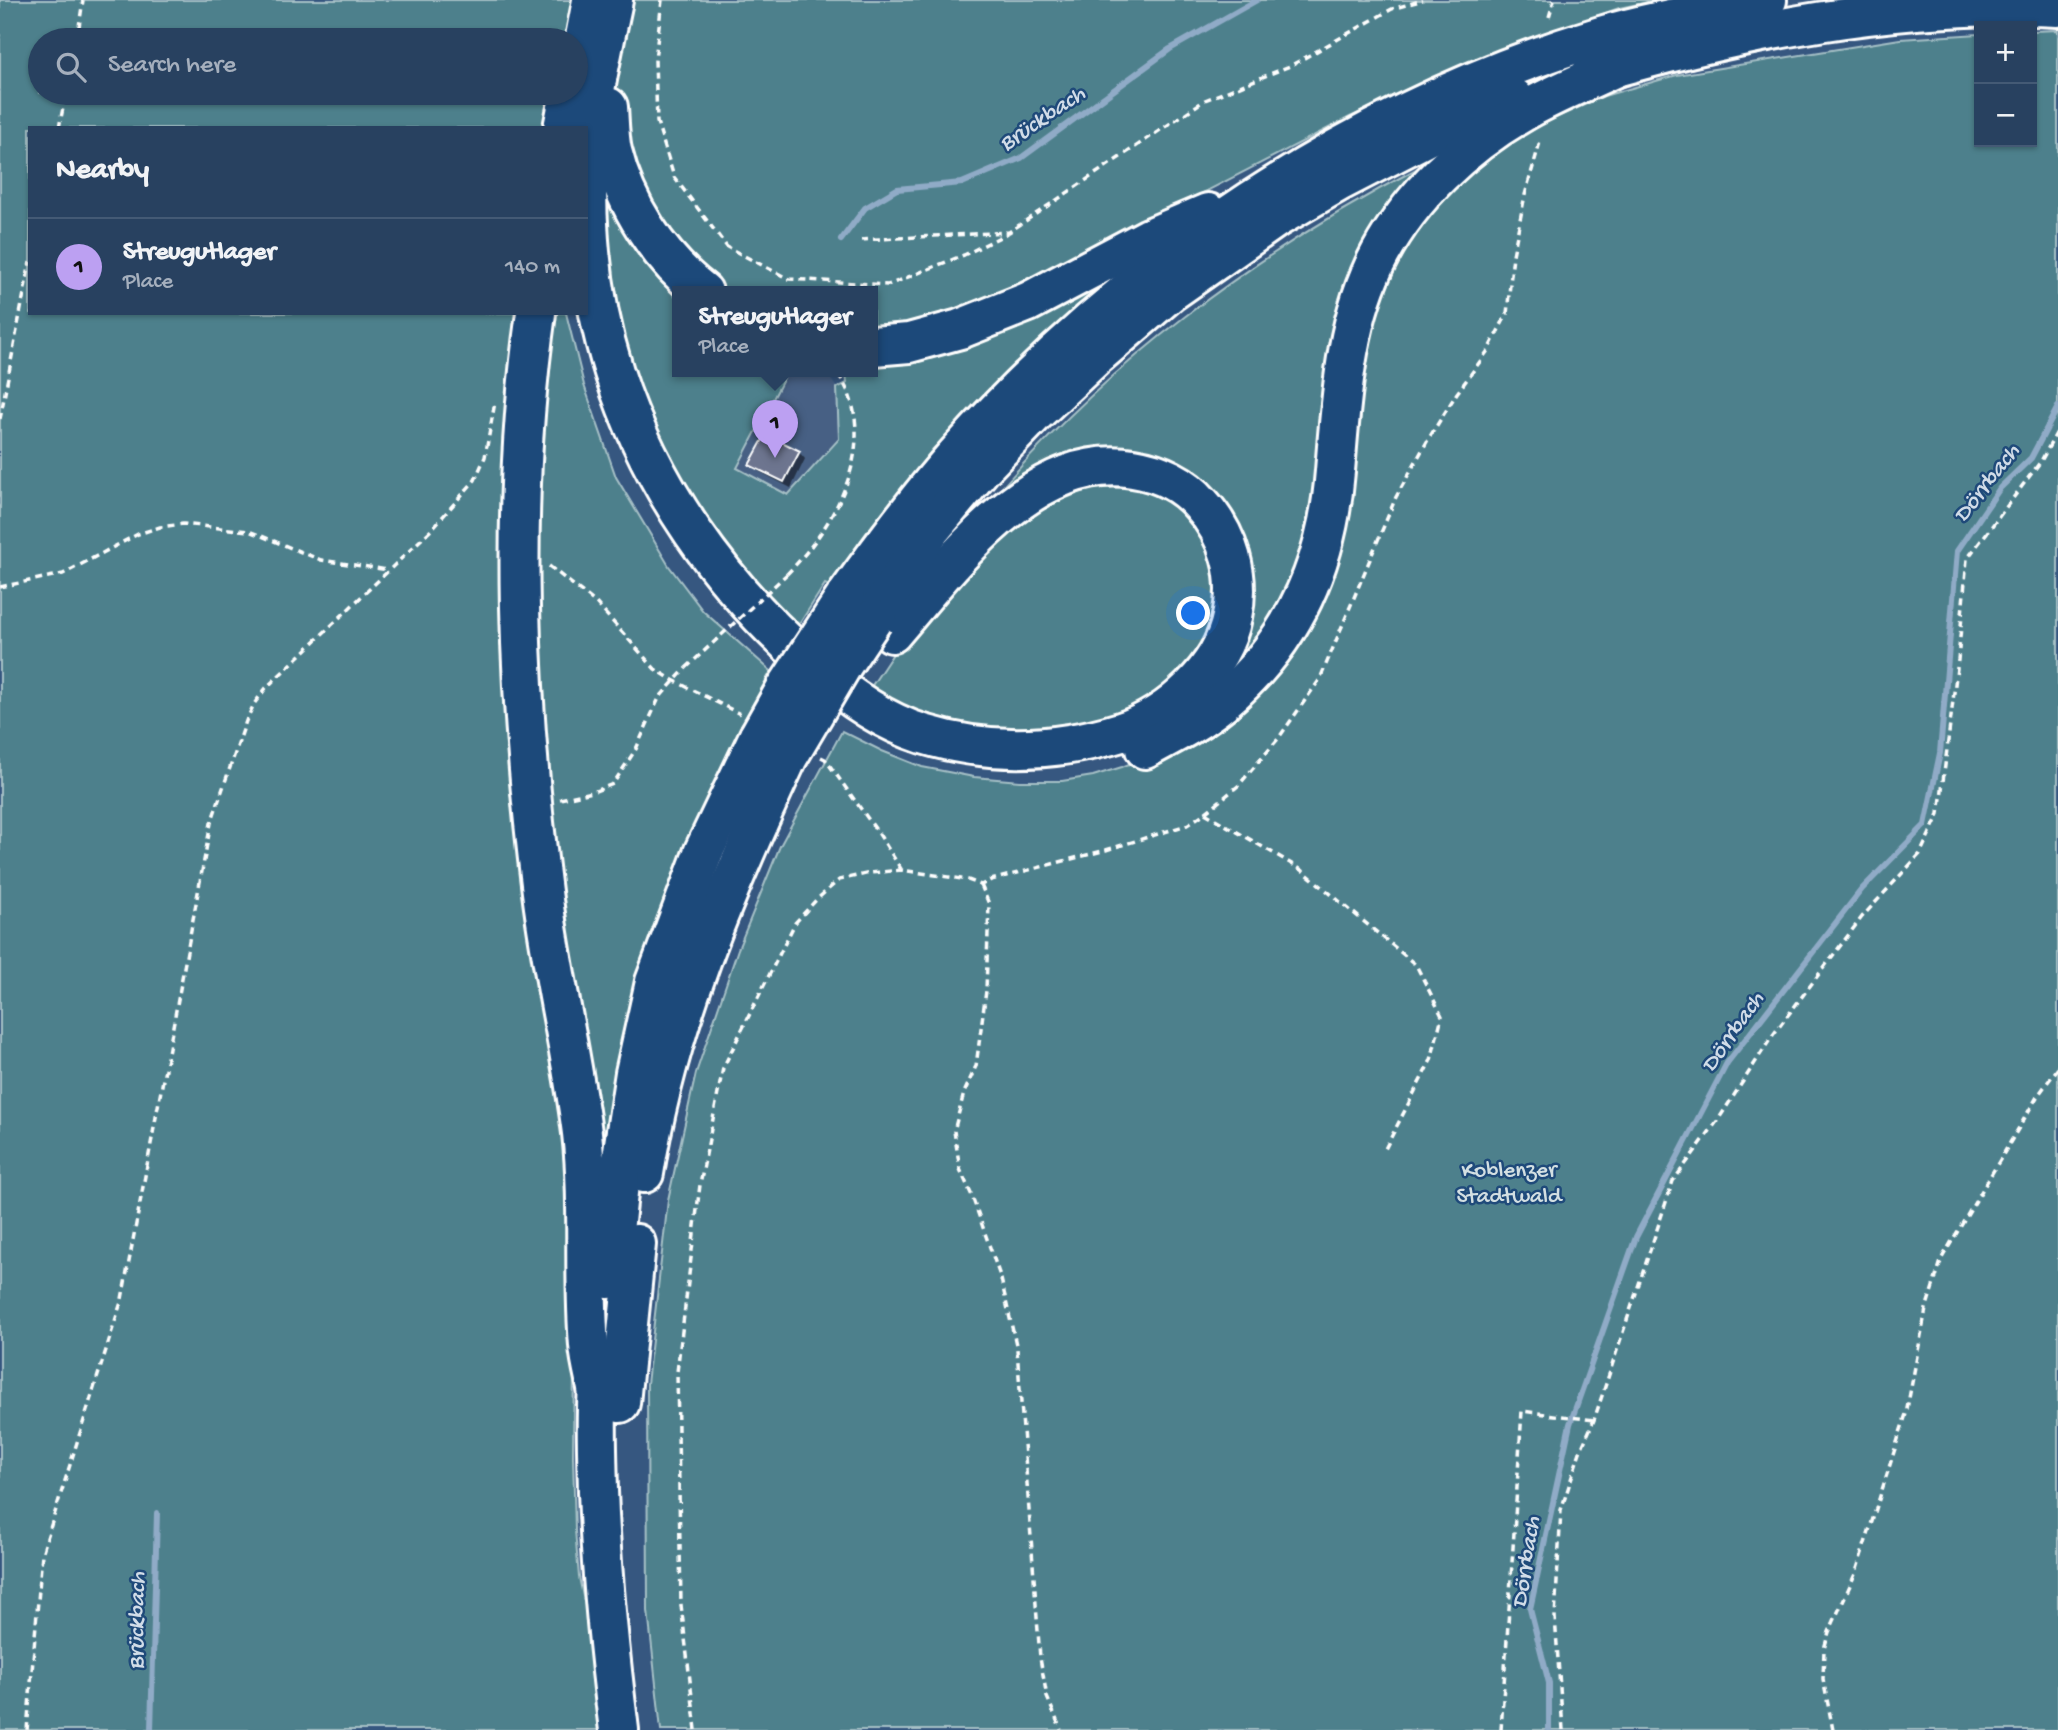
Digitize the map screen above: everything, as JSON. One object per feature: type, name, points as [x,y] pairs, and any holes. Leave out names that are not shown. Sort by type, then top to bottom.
[{"type":"highway","points":[[613,0],[608,106],[612,150],[631,203],[657,246],[695,286]]},
{"type":"highway","points":[[588,156],[593,104],[613,0]]},
{"type":"highway","points":[[870,617],[902,520],[957,454],[1016,392],[1078,333],[1144,279],[1213,228],[1284,181],[1371,131],[1438,98],[1519,64],[1602,36],[1767,0]]},
{"type":"highway","points":[[620,1730],[608,1646],[601,1552],[597,1388],[621,1164],[635,1073],[655,982],[704,851],[931,529],[982,468],[1036,412],[1169,293],[1276,218],[1431,134],[1525,92],[1695,46],[1778,28],[1857,16],[1941,8],[2058,7]]},
{"type":"highway","points":[[581,315],[594,374],[619,443],[651,509],[700,581],[726,613],[770,657],[815,695],[863,726],[917,751],[974,762],[1039,768],[1094,764],[1144,749],[1184,729],[1221,703],[1254,673],[1288,627],[1306,594],[1322,554],[1330,521],[1341,400],[1359,308],[1379,255],[1410,207],[1444,170],[1521,113],[1616,67]]},
{"type":"highway","points":[[563,126],[568,105]]},
{"type":"highway","points":[[573,126],[575,105]]},
{"type":"highway","points":[[878,346],[909,343],[947,332],[1028,302],[1149,238],[1284,181]]},
{"type":"highway","points":[[588,228],[597,301],[613,370],[638,436],[670,497],[710,558],[744,600],[826,677],[870,710],[921,733],[976,746],[1037,749],[1091,741],[1133,728],[1170,706],[1198,680],[1221,650],[1232,620],[1236,587],[1231,556],[1221,531],[1202,504],[1177,484],[1146,470],[1114,464],[1072,471],[1038,488],[995,521],[955,560],[870,617]]},
{"type":"highway","points":[[536,315],[524,420],[519,544],[522,673],[531,801],[542,896],[582,1136],[587,1205],[589,1346],[597,1388]]},
{"type":"highway","points":[[636,1730],[617,1459],[621,1381],[644,1171],[687,996],[781,739]]},
{"type":"street","points":[[582,28],[587,0]]},
{"type":"path","points":[[79,28],[83,0]]},
{"type":"path","points":[[662,0],[655,60],[657,122],[674,177],[727,247],[789,279],[888,285],[964,255],[1009,232],[1205,100],[1290,66],[1392,9],[1423,0]]},
{"type":"path","points":[[1549,17],[1554,0]]},
{"type":"path","points":[[59,126],[64,105]]},
{"type":"path","points":[[981,885],[1187,825],[1238,786],[1278,739],[1320,679],[1396,497],[1436,426],[1487,352],[1507,314],[1513,255],[1525,195],[1540,142]]},
{"type":"path","points":[[861,240],[1009,232]]},
{"type":"path","points":[[0,419],[28,272]]},
{"type":"path","points":[[531,801],[593,792],[613,784],[636,749],[659,698],[673,680],[809,551],[824,530],[848,482],[853,460],[856,441],[854,410],[840,377]]},
{"type":"path","points":[[27,1730],[42,1554],[122,1299],[211,822],[246,721],[266,688],[430,530],[482,470],[496,393]]},
{"type":"path","points":[[1563,1730],[1555,1617],[1561,1510],[1673,1181],[1718,1120],[1773,1035],[1862,917],[1920,853],[1939,814],[1967,559],[2041,461],[2058,430]]},
{"type":"path","points":[[0,587],[63,575],[138,534],[183,524],[249,531],[321,560],[388,570]]},
{"type":"path","points":[[519,544],[574,583],[596,603],[646,659],[673,680],[781,739],[825,759],[902,870]]},
{"type":"path","points":[[1206,813],[1302,870],[1416,965],[1443,1016],[1431,1059],[1385,1149]]},
{"type":"path","points":[[696,1730],[681,1605],[677,1373],[700,1185],[723,1068],[795,923],[839,880],[902,870],[968,880],[981,885],[989,904],[986,990],[976,1066],[964,1093],[954,1131],[960,1169],[1000,1279],[1017,1349],[1040,1658],[1047,1697],[1061,1730]]},
{"type":"path","points":[[1833,1730],[1823,1679],[1824,1649],[1856,1572],[1906,1414],[1926,1309],[1942,1258],[2037,1097],[2058,1068]]},
{"type":"path","points":[[1501,1730],[1522,1411],[1592,1420]]},
{"type":"shaded area","points":[[784,377],[829,377],[837,388],[839,439],[788,495],[737,468]]},
{"type":"green space","points":[[0,0],[577,0],[571,28],[28,28],[28,105],[557,105],[552,126],[28,126],[28,315],[526,315],[516,332],[575,1273],[575,1530],[579,1577],[596,1658],[607,1730],[0,1730]]},
{"type":"green space","points":[[626,0],[1658,0],[1619,8],[1490,55],[1350,117],[980,308],[878,332],[878,286],[721,286],[704,274],[646,208],[617,113],[617,65]]},
{"type":"green space","name":"Koblenzer Stadtwald","points":[[2058,30],[2058,1730],[661,1730],[648,1611],[647,1384],[668,1200],[696,1073],[738,949],[780,846],[842,731],[922,767],[974,777],[1020,781],[1062,781],[1093,776],[1174,745],[1287,645],[1365,321],[1429,200],[1505,141],[1604,96],[1677,75],[1900,39],[1974,34],[1974,147],[2037,147],[2037,31]]},
{"type":"green space","points":[[601,135],[674,286],[672,377],[784,377],[737,468],[788,495],[839,439],[837,388],[847,383],[846,377],[878,377],[878,354],[1141,256],[1044,337],[933,449],[866,533],[829,586],[825,584],[791,637],[722,565],[614,347]]},
{"type":"green space","points":[[1422,166],[1430,178],[1399,212],[1301,588],[1204,707],[1241,613],[1169,470],[983,510],[1029,457],[1079,408],[1185,316],[1301,236]]},
{"type":"green space","points":[[550,315],[566,315],[584,385],[616,477],[669,566],[703,611],[771,671],[740,728],[744,731],[605,1184],[539,753],[537,499]]},
{"type":"green space","points":[[1075,478],[1177,492],[1226,574],[1203,662],[1123,722],[982,739],[865,696],[932,595]]},
{"type":"building","points":[[766,434],[800,451],[784,482],[749,465]]},
{"type":"waterway","name":"Brückbach","points":[[841,240],[865,208],[897,189],[962,183],[1021,158],[1170,49],[1257,0]]},
{"type":"waterway","name":"Dörrbach","points":[[1549,1730],[1549,1683],[1530,1609],[1570,1424],[1636,1237],[1727,1063],[1862,889],[1925,825],[1940,753],[1957,551],[2000,488],[2031,458],[2058,407]]},
{"type":"waterway","name":"Brückbach","points":[[151,1730],[157,1513]]},
{"type":"place","name":"Streugutlager","points":[[775,458]]}]
